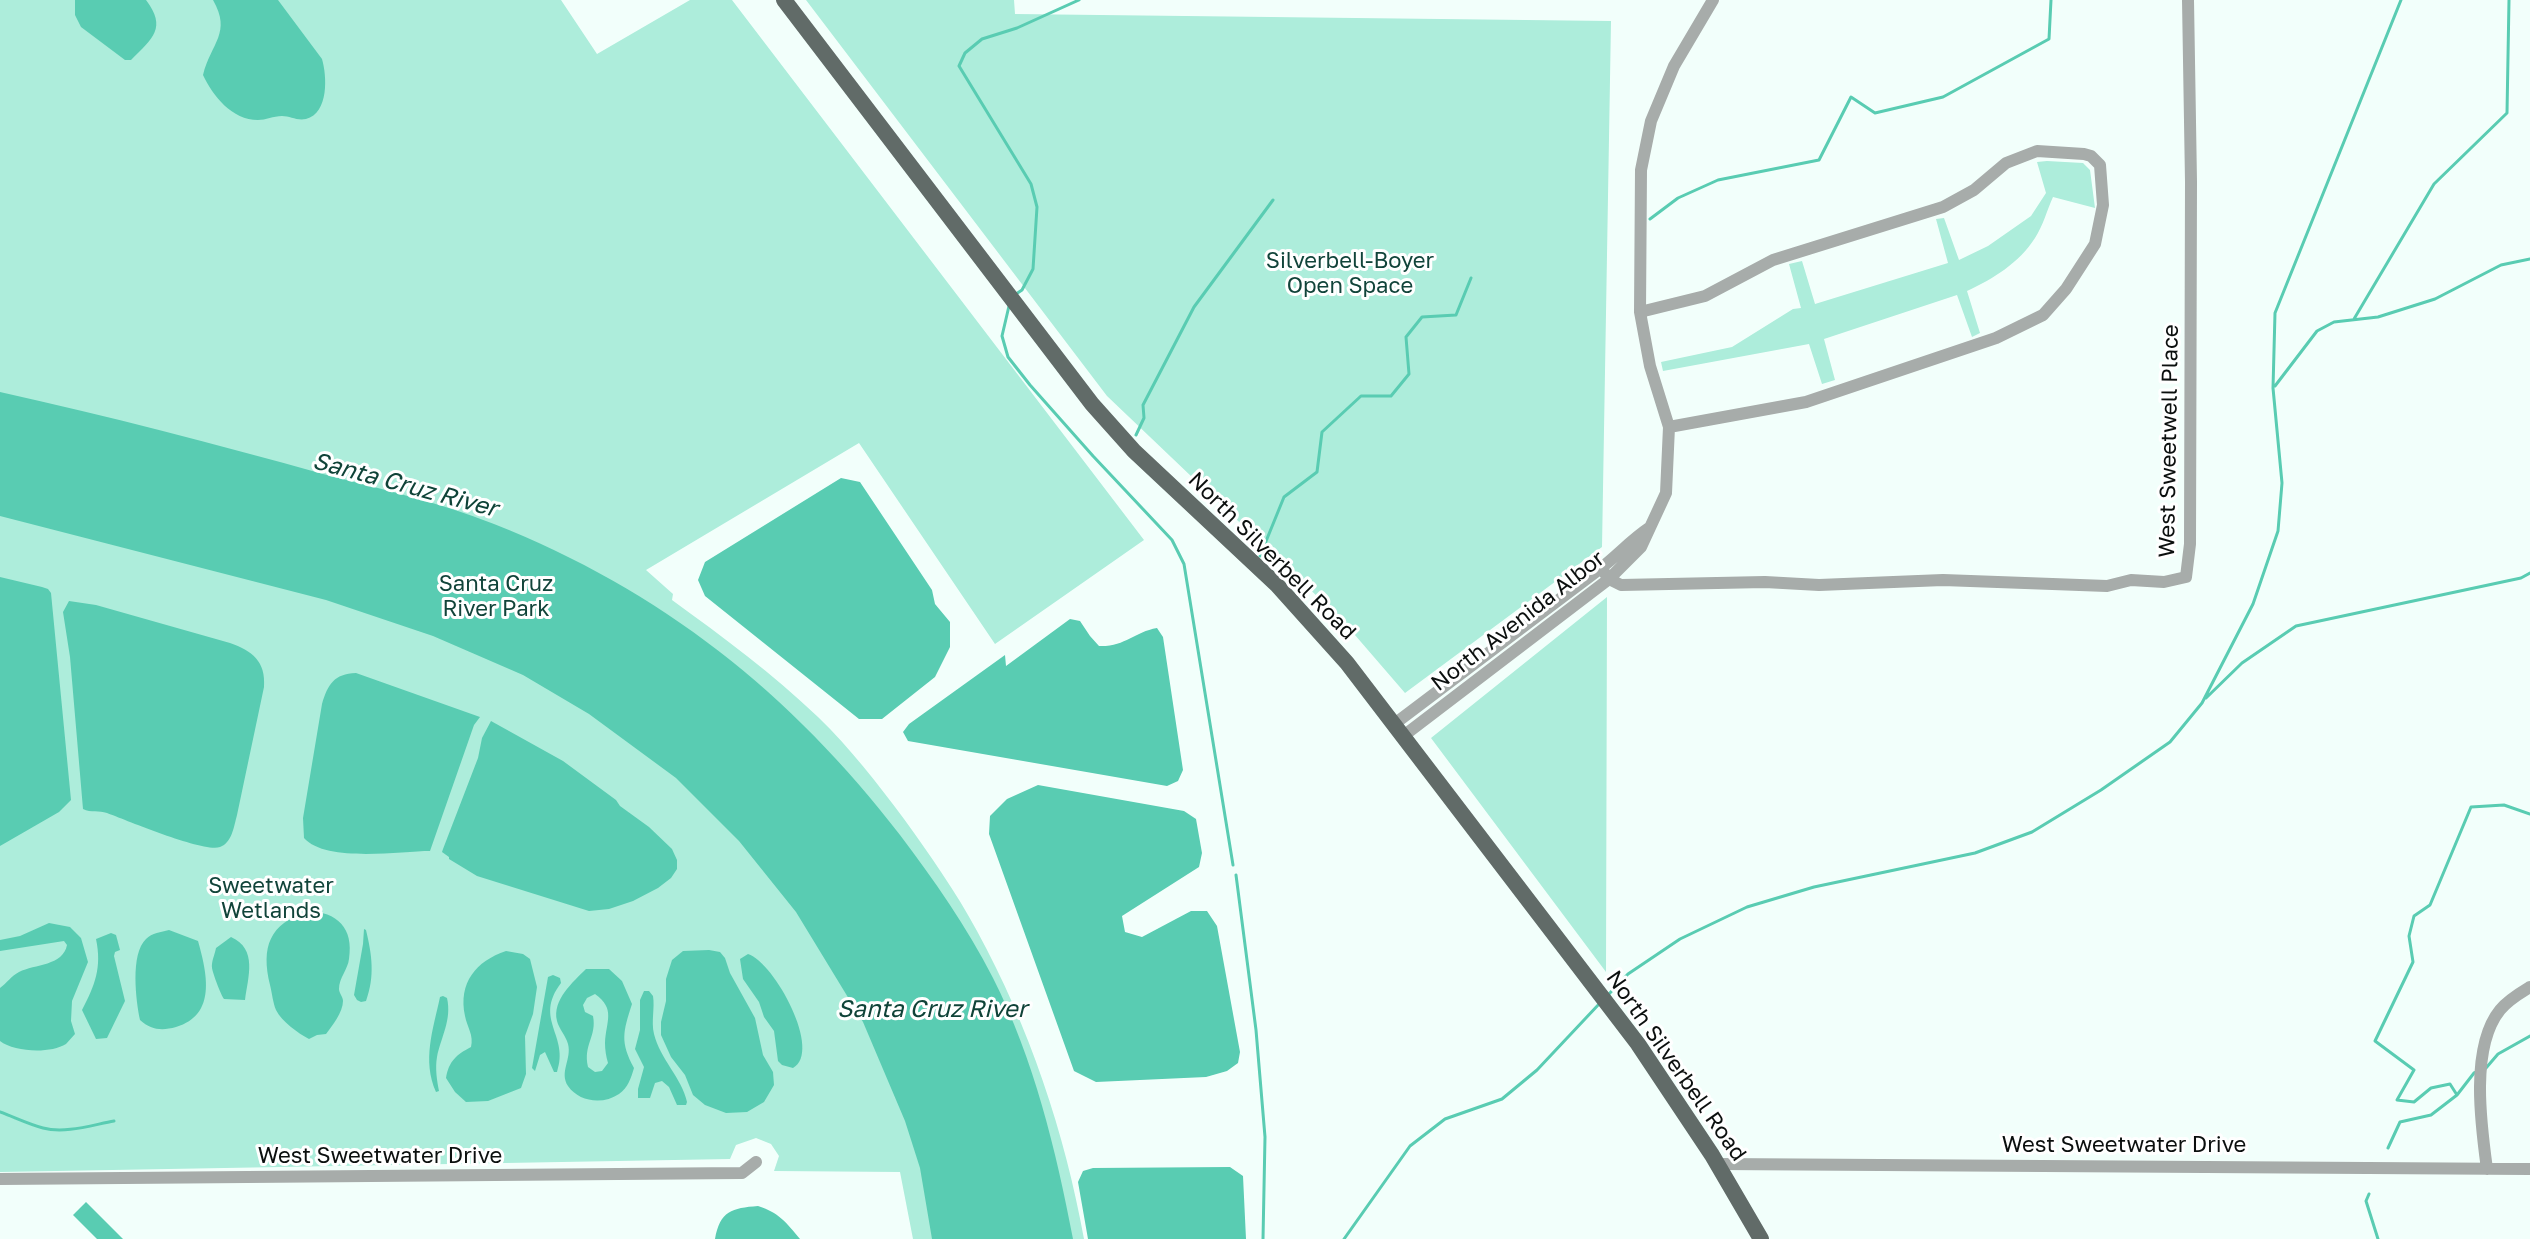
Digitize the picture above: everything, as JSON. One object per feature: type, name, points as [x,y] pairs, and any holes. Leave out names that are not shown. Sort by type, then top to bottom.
[{"type":"main road","name":"North Silverbell Road","points":[[784,0],[1092,404],[1134,451],[1277,585],[1347,663],[1638,1044],[1718,1164],[1761,1239]]},
{"type":"street","name":"North Avenida Albor","points":[[1398,731],[1641,547],[1666,493],[1669,427],[1650,366],[1640,312],[1641,170],[1651,121],[1674,66],[1713,0]]},
{"type":"street","name":"West Sweetwell Place","points":[[1605,573],[1621,585],[1765,582],[1819,585],[1943,580],[2107,586],[2131,580],[2164,582],[2186,577],[2190,544],[2188,0]]},
{"type":"street","points":[[1640,312],[1705,296],[1773,260],[1943,207],[1974,190],[2006,163],[2037,151],[2084,154],[2100,165],[2103,205],[2095,244],[2066,289],[2043,315],[1996,338],[1806,402],[1669,427]]},
{"type":"street","points":[[2487,1169],[2480,1064],[2489,1031],[2499,1011],[2530,987]]},
{"type":"street","name":"West Sweetwater Drive","points":[[0,1179],[742,1173],[756,1162]]},
{"type":"street","name":"West Sweetwater Drive","points":[[1718,1164],[2530,1169]]},
{"type":"green space","points":[[0,0],[561,0],[597,54],[690,0],[732,0],[1144,540],[995,644],[859,443],[646,570],[673,594],[672,600],[765,671],[830,729],[884,793],[942,874],[996,967],[1029,1042],[1056,1120],[1084,1239],[913,1239],[900,1172],[774,1171],[779,1156],[771,1144],[756,1138],[736,1145],[730,1159],[0,1172]]},
{"type":"green space","name":"Silverbell-Boyer Open Space","points":[[806,0],[1014,0],[1015,14],[1611,21],[1602,547],[1405,693],[1342,620],[1107,396]]},
{"type":"green space","points":[[2037,162],[2083,163],[2090,170],[2095,208],[2053,197],[2029,247],[1996,276],[1967,291],[1980,333],[1972,337],[1957,295],[1824,339],[1835,380],[1822,384],[1809,344],[1663,371],[1661,362],[1732,347],[1793,309],[1801,308],[1789,264],[1802,261],[1815,304],[1948,263],[1936,219],[1944,218],[1959,260],[1988,246],[2031,216],[2046,193]]},
{"type":"green space","points":[[1607,597],[1606,972],[1431,738]]},
{"type":"water","points":[[75,0],[146,0],[156,18],[155,32],[131,60],[125,60],[81,27],[75,15]]},
{"type":"water","points":[[213,0],[278,0],[322,59],[324,93],[319,109],[313,115],[306,119],[282,116],[249,119],[224,105],[203,75],[220,30],[221,21]]},
{"type":"water","name":"Santa Cruz River","points":[[0,392],[202,441],[473,516],[555,550],[613,580],[719,651],[814,736],[858,784],[925,869],[972,940],[1008,1009],[1032,1073],[1051,1139],[1073,1239],[932,1239],[920,1168],[905,1121],[863,1022],[796,912],[739,841],[676,778],[589,714],[523,675],[433,636],[326,600],[0,516]]},
{"type":"water","points":[[841,478],[860,482],[932,590],[935,604],[950,622],[950,647],[935,677],[882,719],[859,719],[705,596],[698,580],[705,562]]},
{"type":"water","points":[[0,577],[42,587],[51,593],[71,800],[59,812],[0,846]]},
{"type":"water","points":[[69,601],[96,605],[230,643],[251,654],[260,664],[264,687],[235,824],[224,845],[211,848],[198,845],[107,813],[83,809],[70,657],[63,612]]},
{"type":"water","points":[[1070,619],[1080,621],[1099,646],[1123,642],[1157,628],[1163,637],[1183,770],[1178,781],[1167,786],[908,741],[903,732],[909,724],[1005,655],[1006,666]]},
{"type":"water","points":[[356,673],[480,717],[474,725],[430,851],[346,853],[315,846],[304,838],[303,818],[322,704],[333,681],[342,675]]},
{"type":"water","points":[[491,721],[563,761],[649,827],[672,849],[677,860],[677,869],[671,878],[633,901],[609,909],[589,911],[477,876],[449,859],[442,852],[478,758],[482,738]]},
{"type":"water","points":[[1038,785],[1184,811],[1196,819],[1202,853],[1199,867],[1122,916],[1125,932],[1142,937],[1191,911],[1207,911],[1217,926],[1240,1052],[1238,1063],[1227,1071],[1206,1077],[1096,1082],[1074,1071],[989,834],[990,816],[1007,799]]},
{"type":"water","points":[[308,911],[335,918],[346,930],[350,948],[339,985],[343,1005],[339,1014],[326,1034],[309,1039],[286,1023],[276,1010],[267,971],[268,948],[276,930]]},
{"type":"water","points":[[49,923],[70,927],[81,938],[88,962],[72,1001],[71,1021],[75,1034],[66,1044],[51,1049],[14,1048],[0,1041],[0,988],[25,969],[54,961],[67,945],[64,941],[0,951],[0,940],[20,936]]},
{"type":"water","points":[[364,929],[370,948],[372,974],[366,1001],[361,1002],[354,995]]},
{"type":"water","points":[[169,930],[198,941],[206,992],[198,1013],[189,1021],[176,1027],[157,1029],[140,1020],[136,966],[146,939]]},
{"type":"water","points":[[111,933],[116,935],[120,950],[114,956],[125,1001],[107,1038],[96,1039],[82,1010],[96,976],[96,939]]},
{"type":"water","points":[[231,937],[239,942],[248,956],[245,1000],[224,999],[212,968],[216,948]]},
{"type":"water","points":[[506,951],[523,954],[530,959],[537,987],[533,1014],[525,1036],[526,1074],[521,1088],[488,1101],[466,1102],[446,1078],[454,1059],[472,1043],[465,1016],[464,993],[478,967]]},
{"type":"water","points":[[683,951],[720,952],[725,958],[755,1018],[763,1055],[773,1072],[774,1085],[764,1102],[747,1112],[726,1113],[705,1105],[693,1095],[661,1035],[666,979],[672,960]]},
{"type":"water","points":[[748,954],[771,973],[792,1008],[802,1045],[801,1059],[793,1068],[778,1061],[774,1031],[743,979],[740,959]]},
{"type":"water","points":[[586,969],[609,969],[622,981],[632,1004],[624,1037],[634,1068],[625,1089],[599,1101],[578,1096],[568,1086],[565,1071],[569,1050],[556,1013],[565,992]],"holes":[[[595,994],[608,1010],[605,1043],[608,1063],[602,1071],[595,1072],[588,1067],[587,1059],[593,1016],[585,1012],[583,1005],[587,998]]]},
{"type":"water","points":[[553,975],[560,978],[561,983],[550,1007],[560,1059],[557,1072],[554,1072],[545,1052],[540,1055],[535,1071],[532,1068],[548,977]]},
{"type":"water","points":[[644,991],[649,991],[653,996],[654,1034],[684,1093],[686,1105],[677,1105],[669,1087],[662,1081],[655,1083],[650,1098],[638,1098],[644,1067],[635,1049],[640,1030],[640,1000]]},
{"type":"water","points":[[440,997],[447,998],[448,1014],[437,1057],[439,1091],[436,1092],[429,1057],[434,1021]]},
{"type":"water","points":[[1230,1167],[1243,1176],[1246,1239],[1088,1239],[1078,1182],[1083,1171],[1093,1168]]},
{"type":"water","points":[[86,1202],[123,1239],[97,1239],[73,1215]]},
{"type":"water","points":[[758,1206],[782,1219],[800,1239],[715,1239],[720,1222],[729,1213]]},
{"type":"waterway","points":[[1016,294],[1022,290],[1033,269],[1037,207],[1031,184],[959,66],[965,53],[982,39],[1017,28],[1079,0]]},
{"type":"waterway","points":[[1650,219],[1678,198],[1718,180],[1819,160],[1851,97],[1875,113],[1943,97],[2049,39],[2051,0]]},
{"type":"waterway","points":[[1608,995],[1628,974],[1680,939],[1747,907],[1814,887],[1975,853],[2032,832],[2101,790],[2170,742],[2202,703],[2253,604],[2278,531],[2282,483],[2273,388],[2275,313],[2401,0]]},
{"type":"waterway","points":[[2354,319],[2434,184],[2507,113],[2509,0]]},
{"type":"waterway","points":[[1136,435],[1144,418],[1143,405],[1194,307],[1273,200]]},
{"type":"waterway","points":[[2275,386],[2317,331],[2334,322],[2378,317],[2435,299],[2501,265],[2530,259]]},
{"type":"waterway","points":[[1260,556],[1284,497],[1317,472],[1322,432],[1361,396],[1391,396],[1409,374],[1406,337],[1422,317],[1456,315],[1471,278]]},
{"type":"waterway","points":[[1009,306],[1002,336],[1008,357],[1093,456],[1172,540],[1184,564],[1233,865]]},
{"type":"waterway","points":[[2206,698],[2242,663],[2296,626],[2521,578],[2530,573]]},
{"type":"waterway","points":[[2388,1148],[2400,1122],[2431,1115],[2457,1095],[2450,1084],[2431,1088],[2414,1102],[2397,1100],[2414,1070],[2375,1041],[2413,962],[2409,936],[2414,916],[2430,905],[2471,807],[2504,805],[2530,814]]},
{"type":"waterway","points":[[1236,875],[1256,1030],[1265,1137],[1263,1239]]},
{"type":"waterway","points":[[1344,1239],[1410,1146],[1445,1119],[1502,1099],[1537,1070],[1600,1003]]},
{"type":"waterway","points":[[2486,1068],[2498,1054],[2530,1036]]},
{"type":"waterway","points":[[2457,1095],[2479,1071]]},
{"type":"waterway","points":[[0,1112],[51,1130],[114,1121]]},
{"type":"waterway","points":[[2369,1194],[2366,1201],[2378,1239]]},
{"type":"park label","name":"Santa Cruz River Park","points":[[496,596]]},
{"type":"park label","name":"Sweetwater Wetlands","points":[[271,898]]}]
